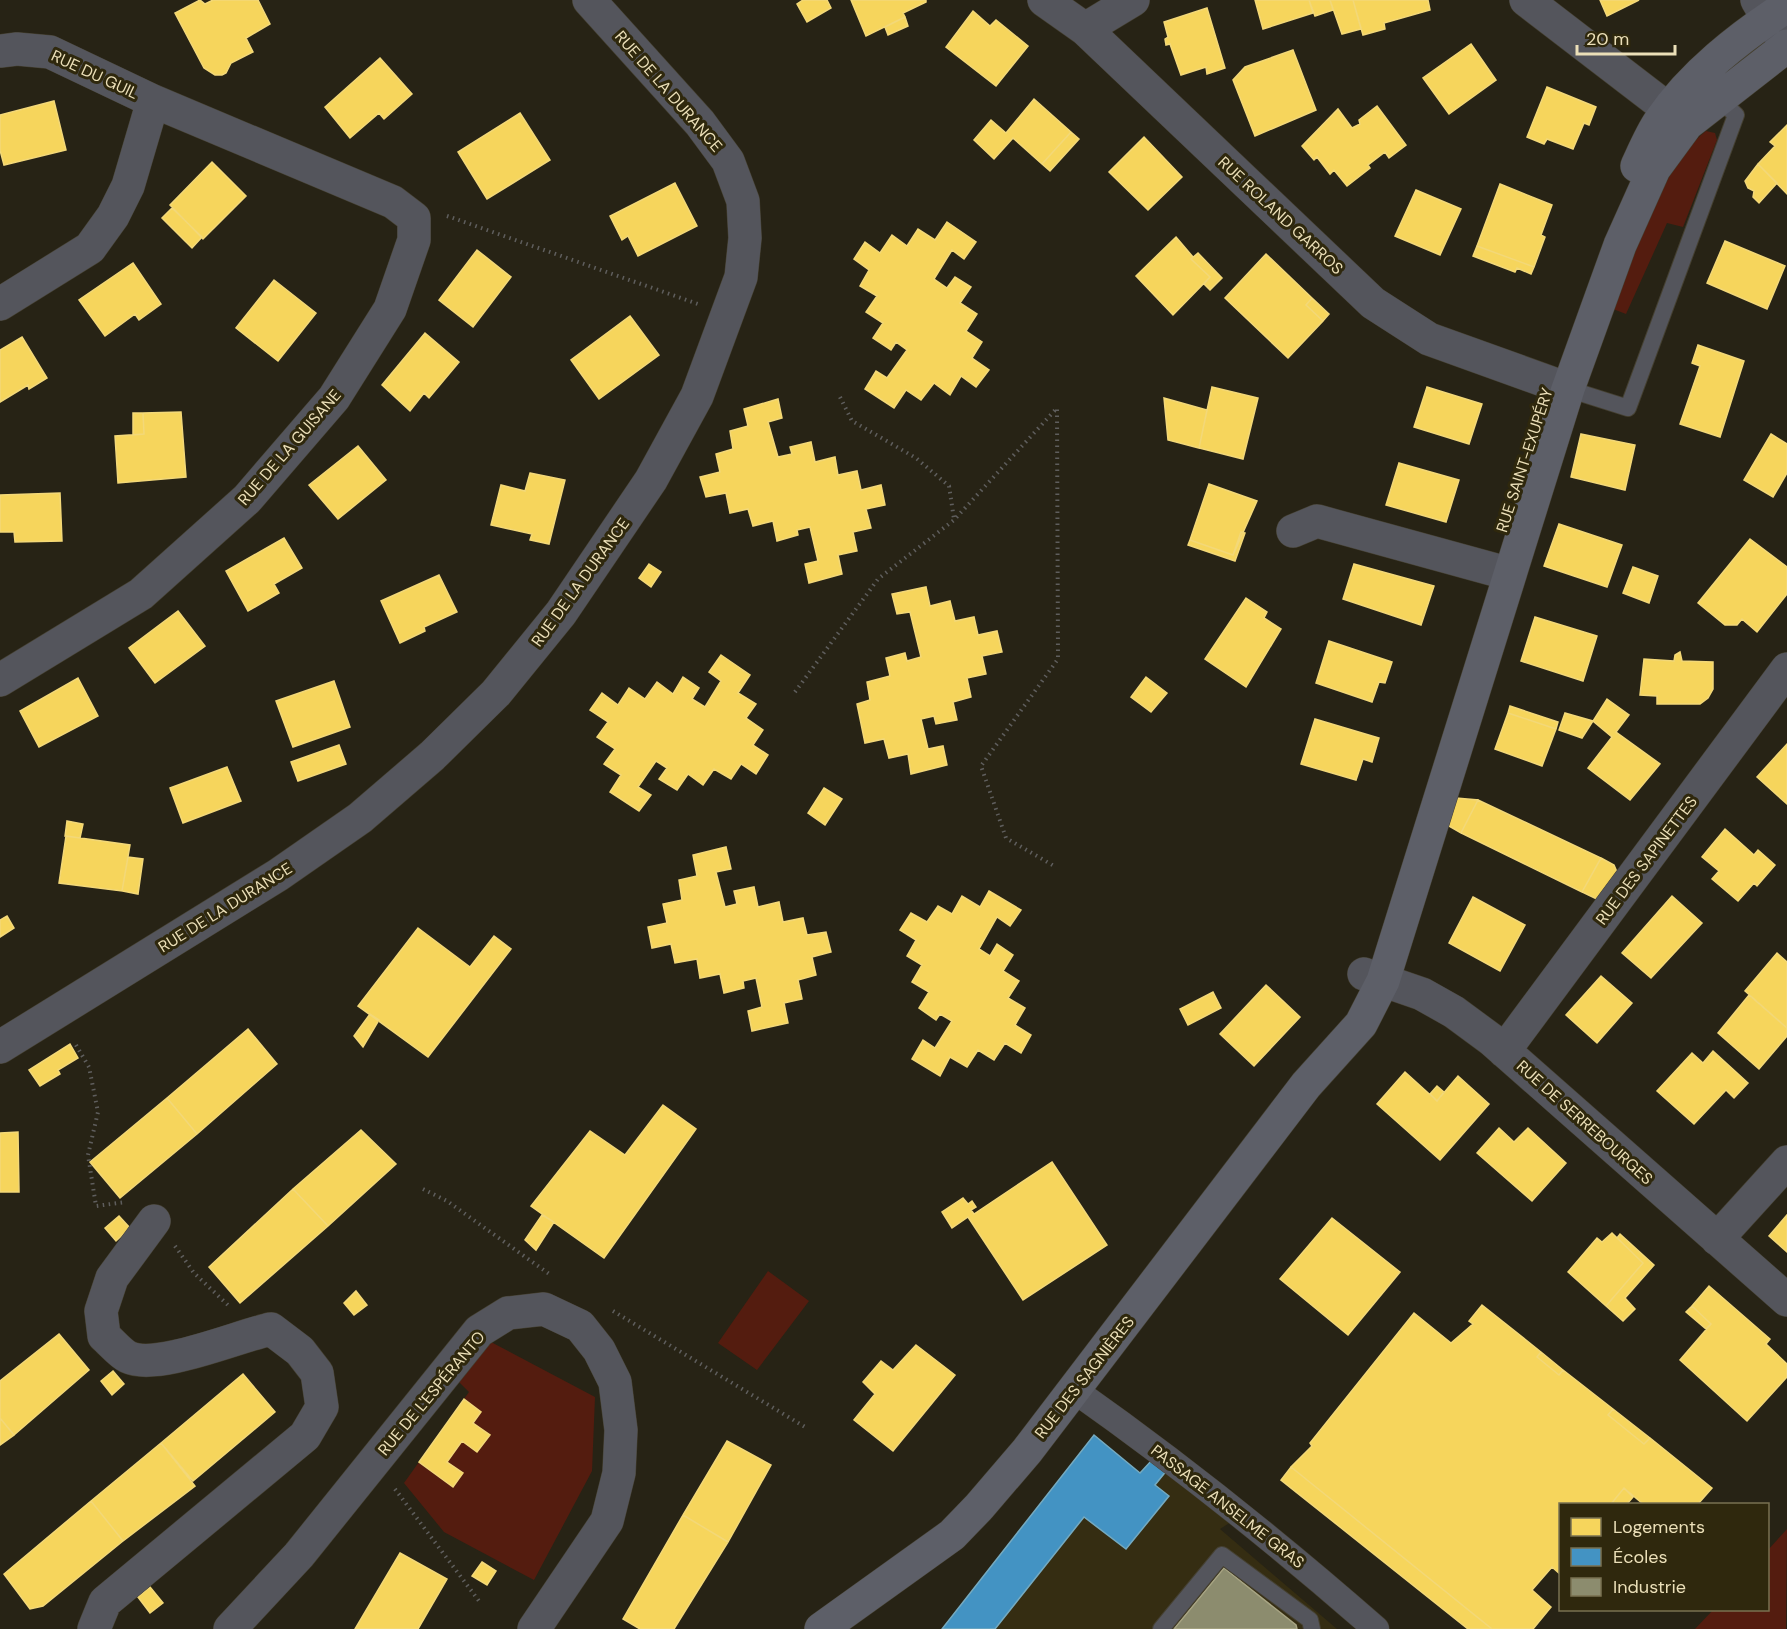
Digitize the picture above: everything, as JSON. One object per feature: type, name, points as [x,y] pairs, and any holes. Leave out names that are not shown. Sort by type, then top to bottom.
[{"type":"main road","name":"RUE SAINT-EXUPÉRY","points":[[1373,977],[1558,386],[1602,237],[1658,123],[1683,90],[1777,23]]},
{"type":"main road","name":"RUE SAINT-EXUPÉRY","points":[[1558,386],[1654,169],[1687,124],[1711,105],[1777,23]]},
{"type":"main road","name":"RUE DES SAGNIÈRES","points":[[821,1629],[952,1534],[1020,1459],[1306,1085],[1361,1024],[1373,977]]},
{"type":"street","name":"RUE DE LA DURANCE","points":[[0,1047],[278,875],[341,830],[432,756],[496,693],[561,613],[651,480],[697,396],[741,277],[745,238],[743,201],[728,161],[700,123],[589,0]]},
{"type":"street","name":"RUE ROLAND GARROS","points":[[1044,0],[1085,29],[1374,303],[1429,339],[1558,386]]},
{"type":"street","points":[[1085,29],[1133,0]]},
{"type":"street","points":[[1526,0],[1668,110],[1711,105]]},
{"type":"street","name":"RUE DU GUIL","points":[[0,51],[17,49],[50,51],[153,101]]},
{"type":"street","points":[[0,304],[90,248],[113,216],[128,186],[153,101],[393,202],[414,218]]},
{"type":"street","name":"RUE DE LA GUISANE","points":[[0,680],[141,594],[247,499],[334,398],[390,309],[414,240],[414,218]]},
{"type":"street","points":[[1293,531],[1317,521],[1499,571]]},
{"type":"street","name":"RUE DES SAPINETTES","points":[[1504,1051],[1787,669]]},
{"type":"street","name":"RUE DE SERREBOURGES","points":[[1373,977],[1422,994],[1454,1012],[1504,1051],[1787,1300]]},
{"type":"street","points":[[1717,1239],[1787,1162]]},
{"type":"street","points":[[94,1629],[105,1602],[305,1436],[322,1407],[317,1373],[300,1351],[271,1329],[241,1336],[164,1361],[129,1357],[104,1336],[101,1311],[112,1278],[161,1230]]},
{"type":"street","name":"RUE DE L'ESPÉRANTO","points":[[230,1629],[299,1555],[479,1331],[508,1313],[544,1309],[580,1326],[599,1350],[615,1382],[621,1430],[619,1473],[607,1521],[534,1629]]},
{"type":"street","name":"PASSAGE ANSELME GRAS","points":[[1074,1390],[1159,1450],[1311,1572],[1376,1629]]},
{"type":"lane","points":[[1558,386],[1628,408],[1736,116],[1711,105]]},
{"type":"lane","points":[[1161,1629],[1222,1555],[1310,1620],[1312,1629]]},
{"type":"path","points":[[414,218],[451,216],[728,315]]},
{"type":"path","points":[[840,397],[852,421],[916,458],[949,486],[954,520]]},
{"type":"path","points":[[795,692],[878,579],[954,520],[1057,408],[1058,659],[981,766],[1006,838],[1054,866]]},
{"type":"path","points":[[76,1045],[90,1067],[98,1112],[88,1155],[96,1206],[128,1202]]},
{"type":"path","points":[[423,1189],[447,1201],[561,1282]]},
{"type":"path","points":[[161,1230],[194,1273],[229,1304]]},
{"type":"path","points":[[610,1310],[805,1427]]},
{"type":"path","points":[[392,1486],[479,1601]]},
{"type":"shaded area","points":[[1706,131],[1715,133],[1717,140],[1683,227],[1667,223],[1626,314],[1613,309],[1640,239],[1663,189],[1690,146]]},
{"type":"shaded area","points":[[768,1271],[809,1301],[757,1370],[718,1343]]},
{"type":"shaded area","points":[[489,1341],[595,1397],[592,1471],[534,1580],[444,1532],[404,1483],[469,1392],[458,1381]]},
{"type":"shaded area","points":[[1094,1435],[1140,1473],[1153,1459],[1234,1520],[1220,1529],[1337,1629],[942,1629]]},
{"type":"shaded area","points":[[1787,1529],[1786,1629],[1695,1629],[1712,1611],[1769,1611],[1769,1549]]},
{"type":"building: Logements","points":[[200,0],[205,4],[213,0],[258,0],[270,24],[246,38],[253,52],[231,63],[226,73],[222,75],[215,75],[204,68],[175,13]]},
{"type":"building: Logements","points":[[803,0],[827,0],[831,8],[807,22],[797,4]]},
{"type":"building: Logements","points":[[851,0],[926,0],[926,2],[903,13],[905,17],[866,36]]},
{"type":"building: Logements","points":[[1255,0],[1309,0],[1313,13],[1263,29]]},
{"type":"building: Logements","points":[[1309,0],[1330,0],[1333,10],[1315,16]]},
{"type":"building: Logements","points":[[1330,0],[1353,0],[1361,29],[1342,34]]},
{"type":"building: Logements","points":[[1353,0],[1428,0],[1430,10],[1384,23],[1385,29],[1363,35]]},
{"type":"building: Logements","points":[[1600,0],[1639,0],[1607,16]]},
{"type":"building: Logements","points":[[1207,8],[1225,68],[1207,74],[1206,67],[1181,75],[1170,44],[1166,45],[1165,39],[1168,37],[1164,22]]},
{"type":"building: Logements","points":[[973,11],[990,26],[996,20],[1028,46],[996,86],[946,47]]},
{"type":"building: Logements","points":[[905,17],[908,26],[888,35],[885,27]]},
{"type":"building: Logements","points":[[1471,44],[1496,80],[1449,114],[1423,78]]},
{"type":"building: Logements","points":[[1293,50],[1316,110],[1255,136],[1233,80],[1245,67]]},
{"type":"building: Logements","points":[[380,58],[412,94],[384,119],[379,113],[350,138],[325,107]]},
{"type":"building: Logements","points":[[1547,87],[1596,107],[1589,125],[1584,123],[1573,149],[1547,139],[1544,144],[1527,137]]},
{"type":"building: Logements","points":[[1034,99],[1071,132],[1042,164],[1013,138],[994,159],[974,140],[991,120],[1006,133]]},
{"type":"building: Logements","points":[[54,101],[66,150],[4,165],[0,150],[0,115]]},
{"type":"building: Logements","points":[[1377,106],[1406,145],[1389,158],[1385,152],[1368,165],[1370,168],[1347,186],[1334,170],[1330,174],[1317,157],[1314,160],[1302,146],[1338,109],[1352,128],[1360,124],[1359,120]]},
{"type":"building: Logements","points":[[520,113],[550,160],[487,199],[458,152]]},
{"type":"building: Logements","points":[[1787,125],[1787,194],[1758,164],[1775,146],[1770,142]]},
{"type":"building: Logements","points":[[1071,132],[1079,139],[1050,171],[1042,164]]},
{"type":"building: Logements","points":[[1144,137],[1182,177],[1148,210],[1109,172]]},
{"type":"building: Logements","points":[[212,162],[246,196],[203,239],[170,205]]},
{"type":"building: Logements","points":[[1758,164],[1777,183],[1759,203],[1753,197],[1754,191],[1748,188],[1745,181]]},
{"type":"building: Logements","points":[[675,183],[697,226],[638,256],[628,236],[622,240],[610,216]]},
{"type":"building: Logements","points":[[1500,184],[1552,205],[1541,235],[1545,237],[1534,267],[1477,246]]},
{"type":"building: Logements","points":[[1416,190],[1461,209],[1440,255],[1395,236]]},
{"type":"building: Logements","points":[[172,208],[202,237],[192,248],[162,218]]},
{"type":"building: Logements","points":[[947,222],[976,242],[964,259],[952,250],[934,279],[947,288],[955,277],[971,287],[960,303],[977,314],[966,331],[982,342],[972,358],[989,370],[976,387],[961,376],[950,395],[934,383],[921,400],[906,390],[894,408],[865,389],[876,371],[887,378],[907,350],[896,342],[891,350],[873,338],[883,323],[866,312],[877,296],[860,286],[869,270],[854,259],[865,242],[880,253],[892,235],[907,246],[918,229],[935,240]]},
{"type":"building: Logements","points":[[1176,237],[1193,257],[1191,259],[1210,277],[1173,315],[1136,276]]},
{"type":"building: Logements","points":[[1725,241],[1785,266],[1767,309],[1707,283]]},
{"type":"building: Logements","points":[[1477,246],[1534,267],[1531,274],[1517,268],[1515,272],[1473,256]]},
{"type":"building: Logements","points":[[477,250],[511,277],[473,327],[439,300]]},
{"type":"building: Logements","points":[[1198,253],[1222,278],[1210,290],[1204,284],[1210,277],[1191,259]]},
{"type":"building: Logements","points":[[1266,254],[1312,298],[1306,305],[1323,321],[1288,358],[1225,298]]},
{"type":"building: Logements","points":[[133,263],[161,304],[139,320],[135,314],[105,336],[79,300]]},
{"type":"building: Logements","points":[[274,280],[316,313],[278,361],[236,328]]},
{"type":"building: Logements","points":[[1312,298],[1329,314],[1323,321],[1306,305]]},
{"type":"building: Logements","points":[[630,316],[659,355],[599,399],[571,360]]},
{"type":"building: Logements","points":[[425,333],[459,362],[429,398],[424,393],[410,411],[382,385]]},
{"type":"building: Logements","points":[[22,337],[47,378],[29,389],[28,385],[0,402],[0,350]]},
{"type":"building: Logements","points":[[1698,345],[1744,361],[1720,437],[1680,424],[1700,366],[1692,363]]},
{"type":"building: Logements","points":[[1212,387],[1258,398],[1243,459],[1199,448]]},
{"type":"building: Logements","points":[[1427,387],[1482,404],[1469,444],[1414,427]]},
{"type":"building: Logements","points":[[1164,398],[1207,410],[1199,448],[1168,440]]},
{"type":"building: Logements","points":[[778,399],[782,418],[768,422],[778,457],[792,454],[790,447],[811,442],[815,462],[835,457],[838,475],[857,471],[861,490],[881,485],[885,505],[866,509],[871,528],[853,532],[857,551],[838,555],[842,574],[809,583],[805,564],[818,561],[810,527],[797,530],[798,535],[777,541],[773,521],[753,526],[748,509],[730,513],[726,493],[706,497],[700,477],[720,472],[716,454],[733,449],[730,431],[748,426],[744,409]]},
{"type":"building: Logements","points":[[181,412],[186,477],[118,483],[115,436],[144,434],[143,413]]},
{"type":"building: Logements","points":[[133,413],[143,413],[144,434],[133,435]]},
{"type":"building: Logements","points":[[1581,434],[1635,445],[1625,490],[1571,477]]},
{"type":"building: Logements","points":[[1771,434],[1787,444],[1787,473],[1773,497],[1744,480]]},
{"type":"building: Logements","points":[[358,446],[386,480],[338,519],[309,485]]},
{"type":"building: Logements","points":[[1399,463],[1459,480],[1446,522],[1386,505]]},
{"type":"building: Logements","points":[[530,473],[565,480],[549,544],[530,540],[532,534],[491,525],[501,485],[525,491]]},
{"type":"building: Logements","points":[[1209,484],[1257,501],[1233,555],[1190,540]]},
{"type":"building: Logements","points":[[60,493],[62,541],[15,542],[14,532],[0,532],[0,495]]},
{"type":"building: Logements","points":[[1559,524],[1622,545],[1607,587],[1544,566]]},
{"type":"building: Logements","points":[[1241,532],[1245,533],[1235,561],[1188,545],[1190,540],[1233,555]]},
{"type":"building: Logements","points":[[284,538],[302,568],[274,584],[279,593],[248,611],[226,571]]},
{"type":"building: Logements","points":[[1750,539],[1787,567],[1787,594],[1757,632],[1742,619],[1737,625],[1725,625],[1698,603]]},
{"type":"building: Logements","points":[[649,564],[661,572],[651,587],[639,578]]},
{"type":"building: Logements","points":[[1354,564],[1434,586],[1421,625],[1343,599]]},
{"type":"building: Logements","points":[[1633,567],[1658,576],[1649,603],[1623,593]]},
{"type":"building: Logements","points":[[439,575],[457,612],[424,627],[425,631],[400,643],[381,601]]},
{"type":"building: Logements","points":[[926,587],[930,606],[950,601],[955,621],[974,617],[978,635],[997,631],[1002,652],[982,656],[986,674],[967,678],[971,697],[953,702],[957,720],[936,724],[934,716],[921,719],[928,749],[943,746],[947,765],[911,774],[908,754],[889,758],[884,739],[865,743],[857,704],[870,700],[867,682],[890,676],[886,658],[905,653],[907,661],[921,657],[910,612],[897,614],[892,594]]},
{"type":"building: Logements","points":[[1246,598],[1267,612],[1264,618],[1281,629],[1246,687],[1205,659]]},
{"type":"building: Logements","points":[[178,611],[205,646],[155,683],[129,648]]},
{"type":"building: Logements","points":[[1535,617],[1597,636],[1583,681],[1521,661]]},
{"type":"building: Logements","points":[[1329,641],[1392,662],[1385,683],[1379,682],[1372,702],[1316,683]]},
{"type":"building: Logements","points":[[1680,652],[1682,661],[1713,662],[1713,689],[1708,698],[1700,704],[1657,704],[1657,696],[1640,695],[1644,659],[1674,661],[1675,655]]},
{"type":"building: Logements","points":[[721,655],[750,675],[738,693],[756,704],[746,718],[763,730],[753,745],[768,755],[756,774],[741,764],[731,779],[714,769],[703,785],[688,774],[677,790],[659,779],[667,768],[656,761],[638,787],[651,795],[639,811],[610,792],[621,775],[604,764],[615,749],[597,737],[608,722],[590,710],[602,693],[618,705],[629,688],[645,699],[657,682],[673,694],[683,677],[699,688],[692,699],[705,707],[721,681],[709,672]]},
{"type":"building: Logements","points":[[1146,677],[1167,693],[1151,712],[1131,697]]},
{"type":"building: Logements","points":[[78,678],[98,716],[39,747],[20,711]]},
{"type":"building: Logements","points":[[334,681],[350,727],[293,747],[276,701]]},
{"type":"building: Logements","points":[[1607,699],[1629,715],[1616,732],[1660,764],[1630,800],[1588,768],[1612,737],[1593,721]]},
{"type":"building: Logements","points":[[1510,706],[1558,722],[1556,729],[1508,713]]},
{"type":"building: Logements","points":[[1508,713],[1556,729],[1542,766],[1495,749]]},
{"type":"building: Logements","points":[[1565,713],[1593,721],[1582,738],[1559,730]]},
{"type":"building: Logements","points":[[1315,719],[1379,738],[1372,762],[1363,759],[1356,780],[1301,764]]},
{"type":"building: Logements","points":[[1787,744],[1787,804],[1757,777]]},
{"type":"building: Logements","points":[[339,745],[346,764],[298,781],[291,762]]},
{"type":"building: Logements","points":[[227,767],[241,801],[183,823],[170,788]]},
{"type":"building: Logements","points":[[824,788],[842,799],[825,825],[808,813]]},
{"type":"building: Logements","points":[[1456,798],[1478,800],[1461,833],[1447,825]]},
{"type":"building: Logements","points":[[1478,800],[1601,858],[1582,892],[1461,833]]},
{"type":"building: Logements","points":[[67,821],[83,824],[80,838],[65,836]]},
{"type":"building: Logements","points":[[1725,829],[1754,855],[1758,850],[1775,865],[1757,886],[1754,883],[1738,901],[1712,879],[1719,871],[1702,857]]},
{"type":"building: Logements","points":[[66,836],[130,845],[122,891],[59,883]]},
{"type":"building: Logements","points":[[726,847],[731,869],[716,872],[725,907],[737,904],[734,891],[754,887],[758,907],[779,902],[783,922],[803,918],[807,935],[826,932],[831,952],[812,957],[816,975],[798,980],[802,999],[784,1003],[788,1023],[752,1031],[748,1011],[762,1007],[756,978],[743,981],[744,988],[724,993],[720,974],[700,978],[697,959],[675,963],[671,944],[652,948],[648,927],[667,923],[663,904],[682,900],[679,880],[697,876],[693,855]]},
{"type":"building: Logements","points":[[128,857],[143,859],[138,894],[122,891]]},
{"type":"building: Logements","points":[[1601,858],[1614,865],[1619,877],[1601,901],[1582,892]]},
{"type":"building: Logements","points":[[989,891],[1021,910],[1010,926],[997,917],[979,949],[990,956],[997,944],[1013,955],[1003,971],[1019,981],[1008,998],[1025,1008],[1015,1025],[1031,1035],[1021,1053],[1005,1043],[994,1060],[978,1050],[967,1067],[950,1057],[940,1076],[912,1059],[923,1040],[935,1048],[952,1021],[940,1014],[936,1020],[919,1008],[929,992],[912,982],[922,965],[907,956],[916,940],[900,930],[911,913],[927,922],[938,906],[952,914],[962,896],[980,907]]},
{"type":"building: Logements","points":[[1672,896],[1702,923],[1651,978],[1622,953]]},
{"type":"building: Logements","points":[[1473,897],[1525,925],[1500,971],[1449,943]]},
{"type":"building: Logements","points":[[7,916],[14,928],[0,937],[0,920]]},
{"type":"building: Logements","points":[[418,928],[470,967],[494,936],[511,949],[428,1057],[358,1006]]},
{"type":"building: Logements","points":[[1777,953],[1787,962],[1787,1028],[1745,991]]},
{"type":"building: Logements","points":[[1601,976],[1632,1003],[1597,1043],[1566,1015]]},
{"type":"building: Logements","points":[[1266,985],[1300,1017],[1254,1066],[1220,1034]]},
{"type":"building: Logements","points":[[1213,992],[1221,1008],[1188,1025],[1180,1009]]},
{"type":"building: Logements","points":[[1749,995],[1787,1028],[1787,1036],[1759,1069],[1718,1033]]},
{"type":"building: Logements","points":[[370,1014],[379,1020],[363,1047],[354,1036]]},
{"type":"building: Logements","points":[[248,1029],[277,1064],[197,1134],[167,1098]]},
{"type":"building: Logements","points":[[70,1044],[78,1058],[58,1070],[60,1074],[40,1086],[29,1070]]},
{"type":"building: Logements","points":[[1713,1051],[1748,1083],[1734,1098],[1726,1090],[1694,1124],[1657,1091],[1692,1053],[1703,1063]]},
{"type":"building: Logements","points":[[1405,1072],[1437,1101],[1458,1076],[1489,1104],[1440,1160],[1377,1104]]},
{"type":"building: Logements","points":[[1437,1086],[1444,1092],[1437,1101],[1430,1094]]},
{"type":"building: Logements","points":[[167,1098],[197,1134],[120,1198],[90,1162]]},
{"type":"building: Logements","points":[[663,1105],[696,1129],[604,1258],[531,1206],[590,1131],[625,1155]]},
{"type":"building: Logements","points":[[1499,1128],[1514,1142],[1528,1128],[1566,1163],[1532,1201],[1477,1153]]},
{"type":"building: Logements","points":[[361,1130],[396,1164],[328,1226],[293,1189]]},
{"type":"building: Logements","points":[[18,1132],[19,1192],[0,1192],[0,1133]]},
{"type":"building: Logements","points":[[1052,1162],[1107,1245],[1023,1300],[968,1217],[952,1228],[942,1212],[963,1198],[968,1204],[972,1201],[976,1207],[971,1210],[974,1214]]},
{"type":"building: Logements","points":[[293,1189],[328,1226],[240,1303],[209,1267]]},
{"type":"building: Logements","points":[[542,1215],[554,1222],[536,1250],[525,1240]]},
{"type":"building: Logements","points":[[1787,1215],[1787,1252],[1769,1236]]},
{"type":"building: Logements","points":[[119,1216],[130,1228],[116,1241],[105,1228]]},
{"type":"building: Logements","points":[[1332,1218],[1400,1272],[1348,1335],[1280,1279]]},
{"type":"building: Logements","points":[[1612,1233],[1643,1263],[1606,1306],[1568,1272],[1597,1238],[1602,1242]]},
{"type":"building: Logements","points":[[1620,1234],[1654,1265],[1625,1298],[1635,1309],[1623,1321],[1606,1306],[1643,1263],[1617,1238]]},
{"type":"building: Logements","points":[[1709,1286],[1770,1339],[1766,1344],[1787,1364],[1787,1377],[1747,1421],[1680,1360],[1711,1324],[1692,1306]]},
{"type":"building: Logements","points":[[356,1291],[367,1305],[354,1315],[344,1303]]},
{"type":"building: Logements","points":[[1482,1305],[1541,1352],[1537,1357],[1559,1375],[1563,1370],[1613,1409],[1608,1415],[1644,1444],[1650,1438],[1712,1488],[1699,1503],[1642,1503],[1624,1488],[1612,1503],[1559,1503],[1559,1573],[1552,1567],[1532,1590],[1551,1607],[1533,1629],[1492,1629],[1291,1467],[1312,1446],[1310,1443],[1414,1313],[1451,1343],[1473,1324],[1469,1321]]},
{"type":"building: Logements","points":[[1692,1306],[1711,1324],[1706,1329],[1686,1312]]},
{"type":"building: Logements","points":[[59,1334],[89,1370],[14,1435],[0,1418],[0,1381]]},
{"type":"building: Logements","points":[[916,1345],[955,1375],[893,1451],[854,1420],[875,1394],[863,1382],[881,1361],[893,1370]]},
{"type":"building: Logements","points":[[1541,1352],[1563,1370],[1559,1375],[1537,1357]]},
{"type":"building: Logements","points":[[113,1371],[124,1384],[112,1395],[101,1381]]},
{"type":"building: Logements","points":[[243,1374],[275,1412],[193,1481],[161,1443]]},
{"type":"building: Logements","points":[[464,1399],[481,1412],[473,1423],[490,1435],[477,1452],[462,1441],[447,1462],[463,1473],[453,1487],[419,1462]]},
{"type":"building: Logements","points":[[1613,1409],[1650,1438],[1644,1444],[1608,1415]]},
{"type":"building: Logements","points":[[0,1418],[14,1435],[0,1445]]},
{"type":"building: Logements","points":[[727,1441],[771,1465],[728,1542],[683,1515]]},
{"type":"building: Logements","points":[[161,1443],[195,1486],[123,1541],[91,1501]]},
{"type":"building: Logements","points":[[1291,1467],[1492,1629],[1468,1629],[1281,1480]]},
{"type":"building: Logements","points":[[1624,1488],[1633,1497],[1628,1503],[1612,1503]]},
{"type":"building: Logements","points":[[91,1501],[123,1541],[43,1606],[30,1609],[4,1574]]},
{"type":"building: Logements","points":[[683,1515],[728,1542],[674,1629],[640,1629],[623,1619]]},
{"type":"building: Logements","points":[[400,1553],[447,1579],[418,1629],[355,1629]]},
{"type":"building: Logements","points":[[482,1562],[496,1571],[487,1585],[472,1576]]},
{"type":"building: Logements","points":[[150,1587],[163,1603],[150,1613],[138,1597]]},
{"type":"building: Écoles","points":[[1094,1435],[1140,1473],[1153,1459],[1167,1470],[1155,1485],[1169,1496],[1126,1549],[1084,1517],[995,1629],[942,1629]]},
{"type":"building: Industrie","points":[[1224,1568],[1296,1625],[1297,1629],[1174,1629]]}]
